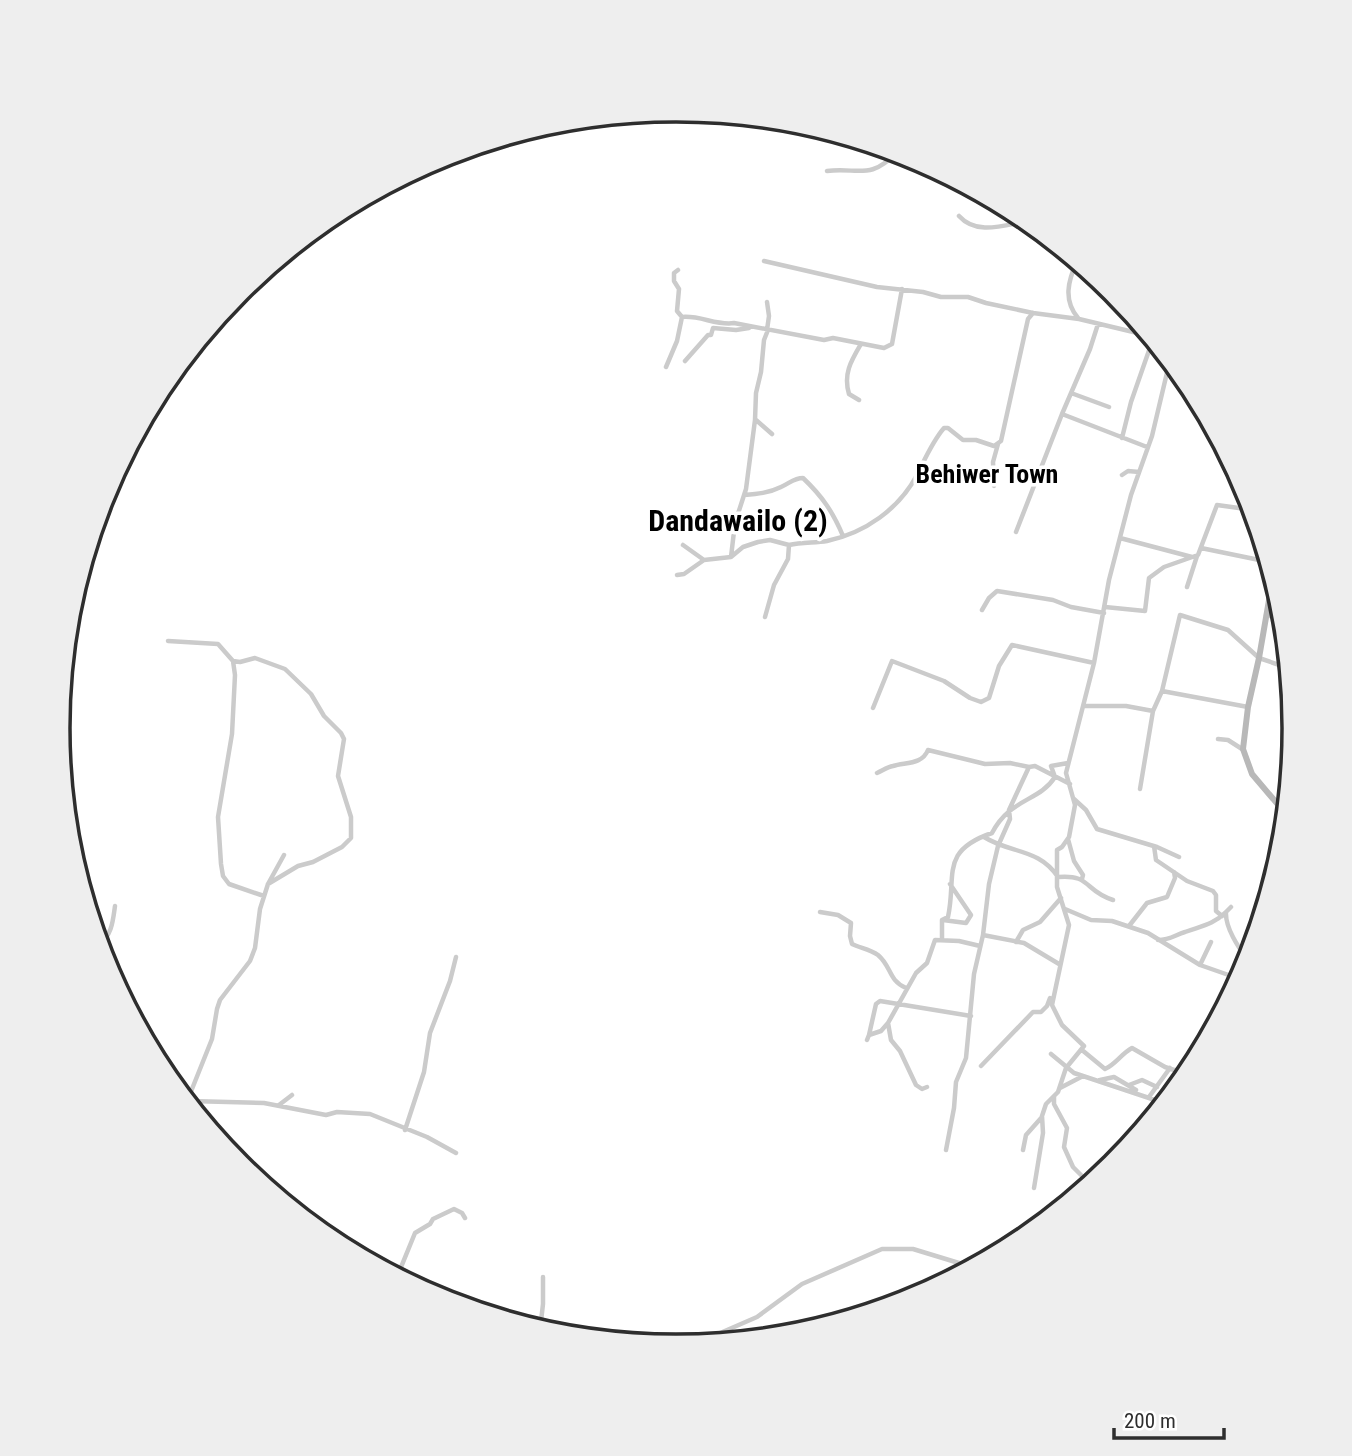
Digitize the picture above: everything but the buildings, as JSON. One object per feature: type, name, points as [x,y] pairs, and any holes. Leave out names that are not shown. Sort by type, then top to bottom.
[{"type":"main road","points":[[1268,603],[1248,707],[1243,749],[1252,774],[1277,804]]},
{"type":"street","points":[[827,171],[868,171],[889,161]]},
{"type":"street","points":[[959,216],[966,224],[975,228],[1012,223]]},
{"type":"street","points":[[764,261],[877,287],[902,289],[942,298],[968,296],[1033,313],[1133,329]]},
{"type":"street","points":[[1072,269],[1069,275],[1068,291],[1070,303],[1079,319]]},
{"type":"street","points":[[678,270],[674,273],[674,281],[679,289],[677,312],[682,317]]},
{"type":"street","points":[[682,317],[690,316],[884,348],[892,344],[902,289]]},
{"type":"street","points":[[731,557],[735,523],[744,495],[755,420],[756,393],[768,330],[768,302]]},
{"type":"street","points":[[994,486],[993,462],[1005,426],[1028,319],[1033,313]]},
{"type":"street","points":[[666,367],[677,341],[682,317]]},
{"type":"street","points":[[1016,532],[1098,324]]},
{"type":"street","points":[[685,361],[711,335],[713,328],[736,330],[753,327]]},
{"type":"street","points":[[859,400],[849,394],[845,382],[849,366],[860,344]]},
{"type":"street","points":[[1122,438],[1148,348]]},
{"type":"street","points":[[981,1066],[1033,1012],[1041,1012],[1047,1006],[1053,990],[1069,925],[1057,887],[1057,850],[1068,839],[1075,805],[1066,773],[1094,663],[1109,580],[1131,495],[1152,436],[1167,373]]},
{"type":"street","points":[[1071,393],[1109,407]]},
{"type":"street","points":[[1062,414],[1147,447]]},
{"type":"street","points":[[755,420],[772,434]]},
{"type":"street","points":[[677,575],[684,574],[704,560],[731,557],[743,547],[758,542],[771,540],[789,545],[827,541],[881,519],[916,477],[923,459],[944,428],[948,428],[963,440],[976,440],[994,446],[998,443]]},
{"type":"street","points":[[1122,475],[1128,471],[1139,472]]},
{"type":"street","points":[[744,495],[765,493],[795,478],[803,478],[818,492],[833,513],[843,536]]},
{"type":"street","points":[[1187,587],[1195,557],[1217,505],[1241,508]]},
{"type":"street","points":[[1121,538],[1195,557]]},
{"type":"street","points":[[683,545],[704,560]]},
{"type":"street","points":[[765,617],[775,585],[789,559],[789,545]]},
{"type":"street","points":[[1201,548],[1258,560]]},
{"type":"street","points":[[1105,607],[1143,612],[1151,576],[1164,567],[1195,557]]},
{"type":"street","points":[[982,610],[997,591],[1053,600],[1070,607],[1104,613]]},
{"type":"street","points":[[1140,789],[1153,711],[1162,691],[1180,615],[1228,630],[1259,658],[1279,665]]},
{"type":"street","points":[[1266,615],[1271,616]]},
{"type":"street","points":[[168,641],[218,644],[233,661],[235,675],[232,734],[218,817],[221,864],[223,876],[229,884],[264,896]]},
{"type":"street","points":[[873,708],[892,661],[944,681],[981,702],[989,698],[999,666],[1012,645],[1094,663]]},
{"type":"street","points":[[233,661],[256,659],[285,669],[311,694],[324,716],[344,739],[338,776],[351,817],[351,838],[342,847],[313,862],[298,866],[268,884]]},
{"type":"street","points":[[1162,691],[1248,707]]},
{"type":"street","points":[[1084,706],[1126,706],[1153,711]]},
{"type":"street","points":[[1219,739],[1228,740],[1243,749]]},
{"type":"street","points":[[877,773],[895,765],[919,760],[925,757],[928,750],[985,764],[1035,766],[1070,784]]},
{"type":"street","points":[[1055,777],[1051,766],[1068,763]]},
{"type":"street","points":[[946,1150],[956,1082],[966,1058],[974,974],[983,935],[989,884],[998,846],[1010,819],[1009,810],[1029,767]]},
{"type":"street","points":[[942,920],[948,917],[952,900],[952,865],[973,840],[992,833],[1009,810],[1048,788],[1055,777]]},
{"type":"street","points":[[1074,798],[1086,810],[1097,829],[1154,846],[1179,857]]},
{"type":"street","points":[[984,836],[998,846],[1039,858],[1053,868],[1058,877]]},
{"type":"street","points":[[1068,839],[1082,879]]},
{"type":"street","points":[[1154,846],[1156,860],[1187,880],[1213,891],[1216,895],[1212,923]]},
{"type":"street","points":[[191,1091],[212,1039],[220,1000],[250,961],[255,948],[264,896],[284,855]]},
{"type":"street","points":[[1129,926],[1147,903],[1167,897],[1175,878],[1173,871]]},
{"type":"street","points":[[1058,877],[1072,876],[1082,879],[1093,891],[1113,900]]},
{"type":"street","points":[[942,920],[966,923],[971,915],[950,883]]},
{"type":"street","points":[[1016,942],[1023,930],[1040,922],[1062,898]]},
{"type":"street","points":[[107,936],[115,906]]},
{"type":"street","points":[[1215,907],[1216,911],[1224,914],[1240,948]]},
{"type":"street","points":[[1157,940],[1170,940],[1183,932],[1212,923],[1231,907]]},
{"type":"street","points":[[1064,909],[1091,920],[1112,920],[1148,933],[1200,965],[1230,975]]},
{"type":"street","points":[[820,912],[838,915],[851,923],[852,944],[879,956],[895,983],[906,988]]},
{"type":"street","points":[[942,920],[942,940]]},
{"type":"street","points":[[983,935],[1024,943],[1059,964]]},
{"type":"street","points":[[971,1016],[900,1004],[885,1001],[876,1004],[868,1037],[881,1031],[888,1023],[900,1004],[906,988],[927,963],[935,940],[959,941],[980,947]]},
{"type":"street","points":[[1200,965],[1211,942]]},
{"type":"street","points":[[405,1130],[424,1072],[430,1033],[456,957]]},
{"type":"street","points":[[1023,1150],[1026,1135],[1042,1116],[1046,1104],[1059,1088],[1066,1068],[1084,1044],[1062,1025],[1055,1014],[1052,1005],[1053,990]]},
{"type":"street","points":[[888,1023],[888,1034],[906,1059],[916,1085],[922,1089],[927,1087]]},
{"type":"street","points":[[1082,1050],[1105,1069],[1115,1064],[1122,1054],[1132,1048],[1152,1061],[1178,1068]]},
{"type":"street","points":[[1051,1055],[1066,1068],[1084,1076],[1155,1099]]},
{"type":"street","points":[[1149,1097],[1170,1068]]},
{"type":"street","points":[[1059,1088],[1084,1076]]},
{"type":"street","points":[[1100,1080],[1114,1077],[1142,1095]]},
{"type":"street","points":[[1129,1085],[1142,1080],[1157,1087]]},
{"type":"street","points":[[278,1105],[292,1095]]},
{"type":"street","points":[[1054,1096],[1054,1104],[1068,1128],[1064,1147],[1073,1167],[1083,1177]]},
{"type":"street","points":[[200,1103],[278,1105],[326,1115],[337,1112],[370,1114],[427,1137],[456,1153]]},
{"type":"street","points":[[1034,1188],[1043,1133],[1042,1116]]},
{"type":"street","points":[[401,1268],[415,1233],[454,1209],[465,1217]]},
{"type":"street","points":[[720,1333],[757,1317],[798,1287],[882,1249],[906,1248],[960,1263]]},
{"type":"street","points":[[541,1318],[543,1276]]},
{"type":"district","name":"Behiwer Town","points":[[987,474]]},
{"type":"district","name":"Dandawailo (2)","points":[[738,521]]}]
